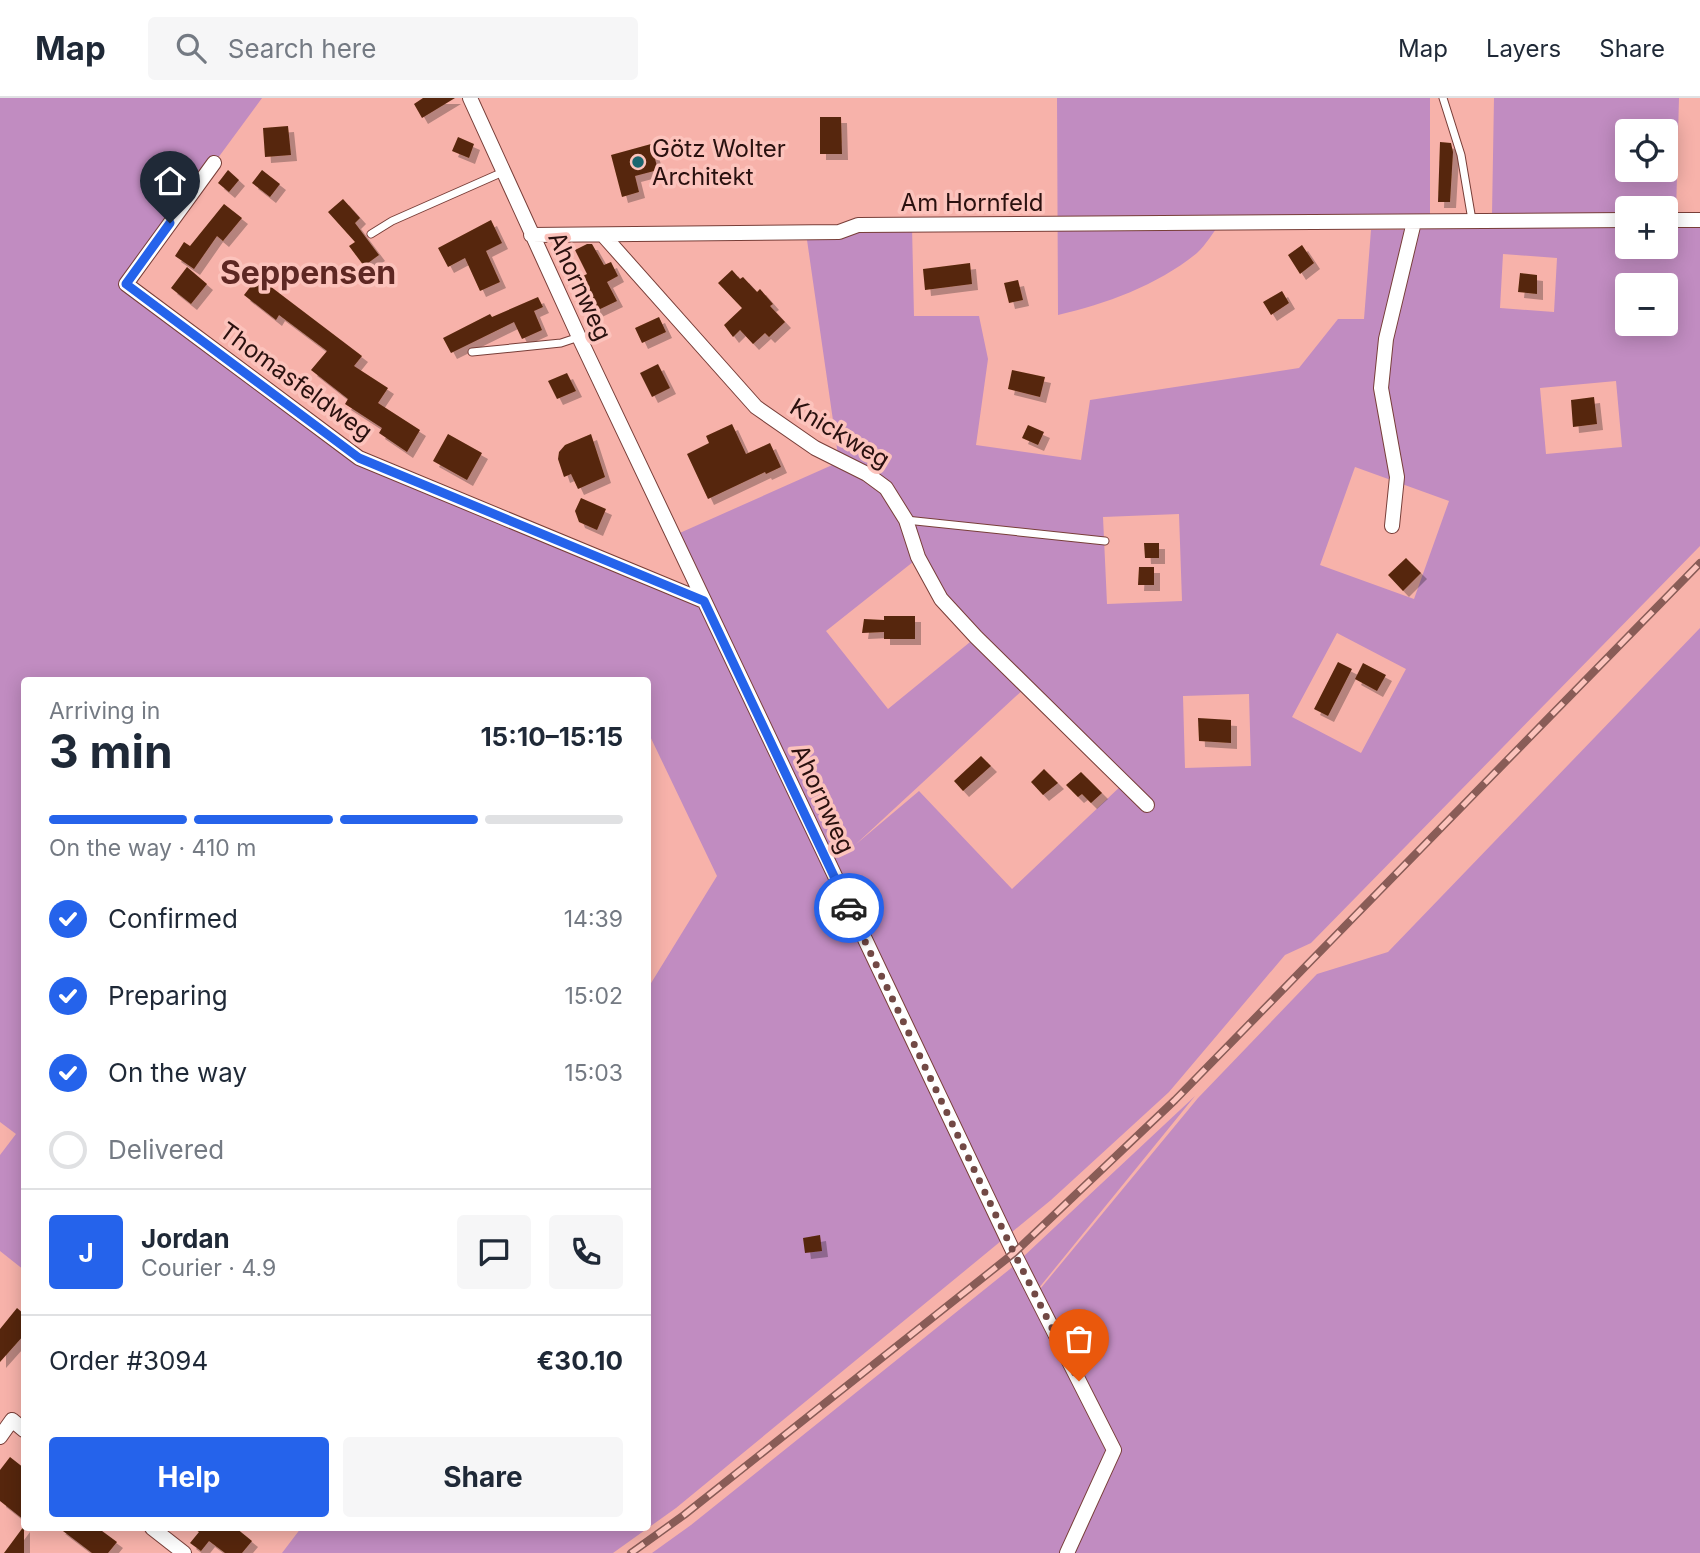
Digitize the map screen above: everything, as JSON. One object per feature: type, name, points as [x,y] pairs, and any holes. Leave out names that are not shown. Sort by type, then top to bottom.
[{"type":"street","name":"Ahornweg","points":[[470,98],[579,337],[1014,1253],[1114,1450],[1067,1553]]},
{"type":"street","name":"Thomasfeldweg","points":[[214,163],[126,284],[359,458],[704,601]]},
{"type":"street","name":"Am Hornfeld","points":[[531,235],[839,232],[858,225],[1615,220]]},
{"type":"street","points":[[1678,220],[1700,220]]},
{"type":"street","points":[[1392,526],[1397,477],[1381,388],[1386,339],[1414,222]]},
{"type":"street","name":"Knickweg","points":[[603,235],[756,407],[815,448],[867,474],[886,488],[905,520],[918,557],[941,599],[975,637],[1147,805]]},
{"type":"street","points":[[0,1437],[12,1420],[21,1428]]},
{"type":"street","points":[[156,1531],[184,1553]]},
{"type":"lane","points":[[1443,98],[1461,155],[1472,221]]},
{"type":"lane","points":[[371,234],[391,221],[503,172]]},
{"type":"lane","points":[[472,352],[561,343],[579,337]]},
{"type":"lane","points":[[905,520],[1105,541]]},
{"type":"shaded area","points":[[0,98],[262,98],[126,283],[359,458],[703,601],[673,536],[839,462],[806,233],[912,226],[914,316],[979,316],[988,359],[976,445],[1081,460],[1090,400],[1299,368],[1338,319],[1364,319],[1371,230],[1615,226],[1615,259],[1678,259],[1678,225],[1700,225],[1700,546],[1311,943],[1285,955],[1169,1092],[1051,1200],[651,1526],[651,983],[717,876],[651,738],[651,677],[21,677],[21,1268],[0,1251],[0,1155],[16,1134],[0,1122]],"holes":[[[1503,254],[1557,258],[1554,312],[1500,308]],[[1616,381],[1622,447],[1546,454],[1540,388]],[[1355,467],[1449,501],[1414,599],[1320,565]],[[1179,514],[1182,601],[1107,604],[1103,517]],[[918,558],[975,638],[888,709],[826,631]],[[1337,633],[1406,669],[1361,753],[1292,717]],[[1027,686],[1124,783],[1012,889],[919,791],[855,845]],[[1249,694],[1251,766],[1185,768],[1183,696]]]},
{"type":"shaded area","points":[[1057,98],[1430,98],[1430,215],[1221,223],[1197,253],[1166,275],[1113,299],[1058,315]]},
{"type":"shaded area","points":[[1494,98],[1679,98],[1678,137],[1678,119],[1615,119],[1615,182],[1677,182],[1676,196],[1615,196],[1615,214],[1492,214]]},
{"type":"shaded area","points":[[1700,628],[1700,1553],[1071,1553],[1117,1450],[1036,1294],[1198,1098],[1317,974],[1388,952]]},
{"type":"shaded area","points":[[1195,1096],[1034,1294],[1114,1450],[1068,1553],[652,1553],[691,1525],[1010,1269]]},
{"type":"shaded area","points":[[299,1531],[644,1531],[613,1553],[282,1553]]},
{"type":"building","points":[[423,98],[455,98],[422,118],[414,104]]},
{"type":"building","points":[[820,117],[841,117],[842,154],[820,154]]},
{"type":"building","points":[[288,126],[291,155],[265,157],[263,128]]},
{"type":"building","points":[[458,137],[474,144],[469,158],[452,151]]},
{"type":"building","points":[[1440,142],[1451,143],[1453,152],[1450,202],[1438,202]]},
{"type":"building","points":[[651,144],[658,170],[635,176],[639,192],[622,197],[611,155]]},
{"type":"building","points":[[228,170],[239,180],[229,192],[218,183]]},
{"type":"building","points":[[262,170],[280,184],[270,197],[252,183]]},
{"type":"building","points":[[343,199],[360,218],[355,223],[379,255],[364,266],[349,246],[355,242],[328,212]]},
{"type":"building","points":[[224,204],[242,218],[223,241],[217,236],[194,269],[175,256],[184,242],[190,246]]},
{"type":"building","points":[[491,220],[502,243],[486,251],[500,282],[480,291],[465,258],[448,267],[438,248]]},
{"type":"building","points":[[592,244],[604,265],[611,262],[618,276],[607,282],[617,301],[596,311],[579,278],[587,274],[575,250]]},
{"type":"building","points":[[1302,245],[1314,263],[1300,274],[1288,255]]},
{"type":"building","points":[[970,263],[972,284],[925,290],[923,269]]},
{"type":"building","points":[[187,267],[207,284],[191,304],[171,288]]},
{"type":"building","points":[[732,270],[757,292],[760,289],[773,304],[770,306],[785,322],[769,337],[765,333],[753,344],[740,330],[733,337],[724,325],[742,308],[718,283]]},
{"type":"building","points":[[1520,273],[1537,275],[1537,294],[1518,292]]},
{"type":"building","points":[[258,277],[362,356],[354,366],[388,388],[378,403],[420,430],[407,452],[379,433],[382,428],[345,404],[348,399],[311,370],[327,351],[279,315],[276,320],[244,295]]},
{"type":"building","points":[[1018,280],[1023,300],[1009,303],[1004,283]]},
{"type":"building","points":[[1282,291],[1289,303],[1271,315],[1263,302]]},
{"type":"building","points":[[538,297],[543,307],[534,311],[542,330],[522,339],[514,322],[451,353],[443,338],[490,314],[492,317]]},
{"type":"building","points":[[659,317],[666,332],[642,343],[635,328]]},
{"type":"building","points":[[658,364],[670,388],[652,397],[640,373]]},
{"type":"building","points":[[1012,370],[1045,377],[1040,397],[1008,389]]},
{"type":"building","points":[[567,373],[576,391],[557,399],[548,381]]},
{"type":"building","points":[[1594,397],[1597,424],[1573,427],[1571,400]]},
{"type":"building","points":[[732,424],[746,454],[770,443],[781,467],[708,499],[687,454],[709,443],[706,436]]},
{"type":"building","points":[[1028,425],[1044,432],[1038,445],[1022,438]]},
{"type":"building","points":[[448,434],[482,453],[467,480],[433,461]]},
{"type":"building","points":[[591,434],[605,477],[578,489],[571,474],[564,477],[558,459],[559,452],[565,445]]},
{"type":"building","points":[[581,498],[606,509],[597,530],[579,522],[575,511]]},
{"type":"building","points":[[1144,543],[1159,543],[1159,558],[1145,558]]},
{"type":"building","points":[[1406,558],[1421,573],[1403,591],[1388,575]]},
{"type":"building","points":[[1139,567],[1154,567],[1154,585],[1138,585]]},
{"type":"building","points":[[884,616],[915,616],[915,639],[884,639],[884,632],[862,633],[864,619],[884,620]]},
{"type":"building","points":[[1338,662],[1352,669],[1328,716],[1314,709]]},
{"type":"building","points":[[1363,663],[1386,675],[1377,691],[1355,679]]},
{"type":"building","points":[[1198,718],[1231,720],[1231,743],[1199,741]]},
{"type":"building","points":[[981,756],[991,766],[963,791],[954,781]]},
{"type":"building","points":[[1044,769],[1058,783],[1043,795],[1031,782]]},
{"type":"building","points":[[1081,772],[1102,793],[1091,803],[1082,794],[1078,797],[1066,785]]},
{"type":"building","points":[[820,1235],[822,1251],[805,1253],[803,1238]]},
{"type":"building","points":[[17,1308],[21,1311],[21,1338],[0,1362],[0,1329]]},
{"type":"building","points":[[10,1457],[21,1466],[21,1518],[0,1501],[0,1470]]},
{"type":"building","points":[[21,1530],[24,1531],[24,1553],[4,1553]]},
{"type":"building","points":[[63,1531],[102,1531],[117,1542],[108,1553],[92,1553]]},
{"type":"building","points":[[240,1531],[252,1541],[242,1553],[225,1553],[209,1541],[201,1551],[190,1543],[199,1532]]},
{"type":"railway","points":[[631,1553],[684,1515],[1014,1253],[1175,1100],[1700,563]]},
{"type":"way so far","points":[[849,908],[1014,1253],[1079,1381]]},
{"type":"place","name":"Götz Wolter Architekt","points":[[638,162]]},
{"type":"district","name":"Seppensen","points":[[308,272]]},
{"type":"route","points":[[170,223],[126,284],[359,458],[704,601],[849,908]]}]
